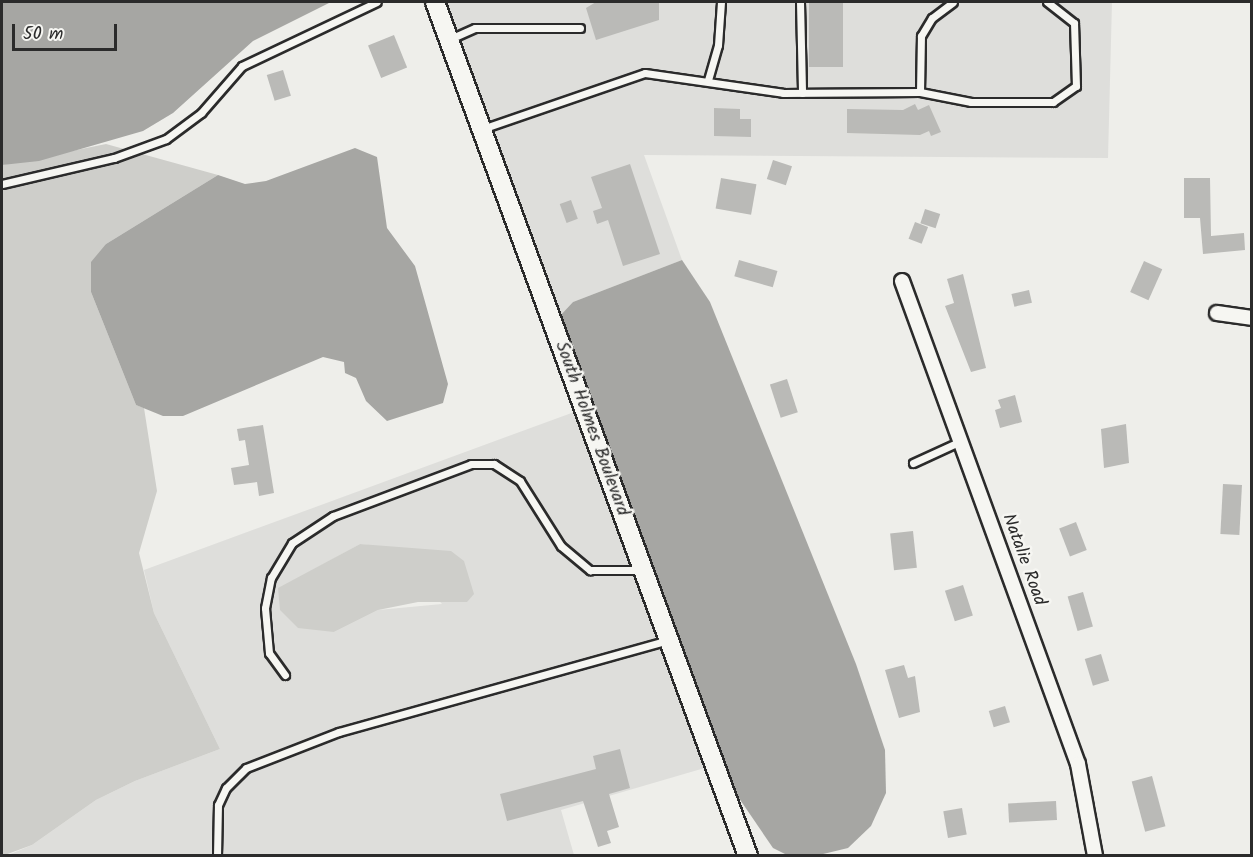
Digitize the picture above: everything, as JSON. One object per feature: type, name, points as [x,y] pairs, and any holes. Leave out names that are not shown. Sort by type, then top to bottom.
[{"type":"main road","name":"South Holmes Boulevard","points":[[435,2],[748,855]]},
{"type":"street","name":"Natalie Road","points":[[902,281],[1078,764],[1095,855]]},
{"type":"street","points":[[1216,313],[1251,318]]},
{"type":"lane","points":[[2,184],[114,158],[166,139],[201,113],[242,66],[377,2]]},
{"type":"lane","points":[[708,80],[718,45],[721,2]]},
{"type":"lane","points":[[800,2],[802,93]]},
{"type":"lane","points":[[920,92],[921,36],[933,18],[953,2]]},
{"type":"lane","points":[[482,129],[628,75],[659,73],[802,93],[920,92],[971,102],[1053,102],[1076,86],[1074,23],[1047,2]]},
{"type":"lane","points":[[449,39],[475,28],[580,28]]},
{"type":"lane","points":[[913,463],[961,441]]},
{"type":"lane","points":[[285,675],[269,653],[265,608],[271,578],[292,543],[333,516],[471,464],[494,464],[520,481],[561,546],[590,570],[643,570]]},
{"type":"lane","points":[[217,855],[218,805],[226,788],[246,768],[339,732],[668,640]]},
{"type":"shaded area","points":[[2,2],[331,2],[253,41],[173,113],[143,131],[39,161],[2,165]]},
{"type":"shaded area","points":[[443,2],[1112,2],[1108,158],[644,155],[682,260],[573,302],[558,318]]},
{"type":"shaded area","points":[[106,144],[218,175],[106,244],[91,292],[136,405],[144,408],[157,491],[139,553],[154,613],[220,749],[135,781],[96,800],[32,845],[2,856],[2,165]]},
{"type":"shaded area","points":[[355,148],[377,157],[387,228],[415,266],[448,384],[443,403],[387,421],[366,401],[356,378],[345,373],[344,362],[323,357],[183,416],[163,416],[136,405],[91,292],[91,262],[106,244],[218,175],[245,184],[266,181]]},
{"type":"shaded area","points":[[682,260],[710,302],[856,664],[885,750],[886,793],[871,826],[848,848],[819,855],[789,856],[773,848],[730,785],[558,318],[573,302]]},
{"type":"shaded area","points":[[577,411],[708,767],[561,810],[574,855],[6,856],[32,845],[96,800],[135,781],[220,749],[154,613],[144,570]],"holes":[[[360,544],[393,548],[442,604],[378,610],[334,632],[278,589]]]},
{"type":"shaded area","points":[[360,544],[451,551],[464,561],[474,594],[467,602],[418,602],[378,610],[334,632],[298,628],[280,610],[278,588]]},
{"type":"building","points":[[596,2],[659,2],[659,20],[596,40],[586,8]]},
{"type":"building","points":[[809,2],[843,2],[843,67],[809,67]]},
{"type":"building","points":[[394,35],[407,67],[381,78],[368,45]]},
{"type":"building","points":[[283,70],[291,96],[275,101],[267,75]]},
{"type":"building","points":[[915,104],[918,110],[929,105],[941,132],[931,136],[929,131],[920,135],[847,133],[847,109],[903,110]]},
{"type":"building","points":[[714,108],[740,109],[740,119],[751,119],[751,137],[714,136]]},
{"type":"building","points":[[773,160],[792,166],[786,185],[767,179]]},
{"type":"building","points":[[630,164],[660,254],[623,266],[608,220],[597,224],[593,211],[602,208],[591,177]]},
{"type":"building","points":[[721,178],[756,184],[751,215],[716,209]]},
{"type":"building","points":[[1184,178],[1210,178],[1211,236],[1244,233],[1245,250],[1203,254],[1200,218],[1184,218]]},
{"type":"building","points":[[571,200],[578,219],[567,223],[560,204]]},
{"type":"building","points":[[925,209],[940,214],[936,228],[920,223]]},
{"type":"building","points":[[915,222],[928,227],[922,244],[909,239]]},
{"type":"building","points":[[739,260],[777,271],[773,287],[734,276]]},
{"type":"building","points":[[1144,261],[1162,269],[1148,300],[1130,292]]},
{"type":"building","points":[[963,274],[986,368],[971,372],[945,306],[954,303],[947,279]]},
{"type":"building","points":[[1029,290],[1032,303],[1014,307],[1011,294]]},
{"type":"building","points":[[787,379],[798,412],[781,418],[770,385]]},
{"type":"building","points":[[1015,395],[1022,422],[1000,428],[995,410],[1001,408],[998,400]]},
{"type":"building","points":[[1126,424],[1129,463],[1104,468],[1101,429]]},
{"type":"building","points":[[263,425],[274,493],[259,496],[257,482],[234,485],[231,468],[249,465],[245,440],[239,441],[237,429]]},
{"type":"building","points":[[1223,484],[1242,485],[1239,535],[1220,534]]},
{"type":"building","points":[[1076,522],[1087,550],[1070,556],[1059,528]]},
{"type":"building","points":[[913,531],[917,568],[894,570],[890,533]]},
{"type":"building","points":[[963,585],[973,615],[955,621],[945,591]]},
{"type":"building","points":[[1083,592],[1093,627],[1078,631],[1068,596]]},
{"type":"building","points":[[1101,654],[1109,681],[1093,686],[1085,659]]},
{"type":"building","points":[[904,665],[908,678],[915,676],[920,712],[899,718],[885,670]]},
{"type":"building","points":[[1005,706],[1010,722],[994,727],[989,711]]},
{"type":"building","points":[[620,749],[630,788],[609,794],[619,827],[607,831],[611,843],[598,847],[583,801],[507,821],[500,794],[596,769],[593,756]]},
{"type":"building","points":[[1152,776],[1165,826],[1145,832],[1132,781]]},
{"type":"building","points":[[1056,801],[1057,820],[1009,822],[1008,804]]},
{"type":"building","points":[[962,808],[967,835],[948,838],[943,811]]}]
